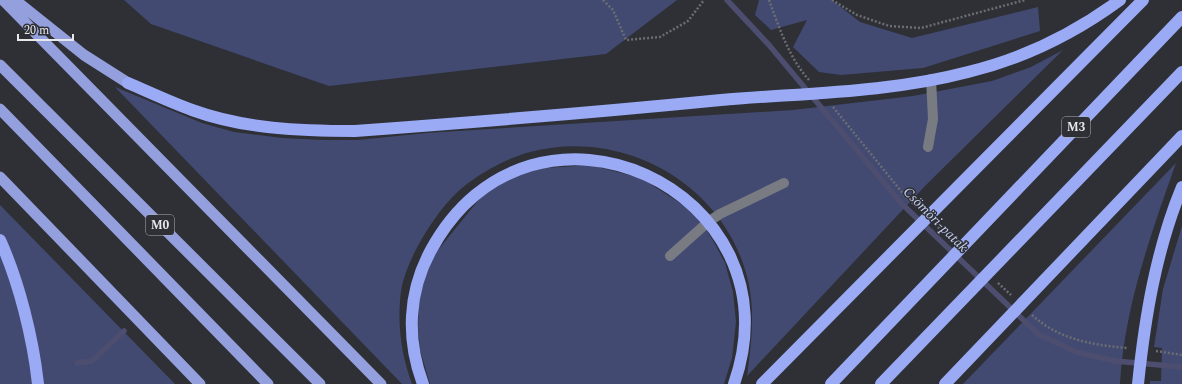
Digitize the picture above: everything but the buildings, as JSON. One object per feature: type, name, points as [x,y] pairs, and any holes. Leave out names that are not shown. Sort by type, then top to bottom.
[{"type":"highway","points":[[3,0],[381,384]]},
{"type":"highway","points":[[15,0],[84,55],[128,83],[193,111],[229,121],[271,128],[315,131],[355,131],[600,112],[784,94],[899,85],[967,73],[998,64],[1045,45],[1098,17],[1120,0]]},
{"type":"highway","points":[[762,384],[1143,0]]},
{"type":"highway","name":"M3","points":[[831,384],[1182,17]]},
{"type":"highway","name":"M0","points":[[0,65],[320,384]]},
{"type":"highway","points":[[881,384],[1182,72]]},
{"type":"highway","name":"M0","points":[[0,109],[268,384]]},
{"type":"highway","points":[[945,384],[1182,136]]},
{"type":"highway","points":[[422,384],[412,343],[411,313],[415,289],[421,270],[438,236],[452,217],[488,184],[526,166],[552,160],[585,159],[608,162],[632,168],[655,178],[676,191],[708,222],[725,248],[733,265],[739,280],[742,296],[744,314],[743,348],[734,384]]},
{"type":"highway","points":[[0,177],[200,384]]},
{"type":"highway","points":[[1138,384],[1143,339],[1156,268],[1166,230],[1182,187]]},
{"type":"highway","points":[[0,240],[13,274],[31,335],[38,384]]},
{"type":"lane","points":[[928,147],[933,119],[931,79]]},
{"type":"lane","points":[[670,256],[708,222],[720,214],[784,183]]},
{"type":"path","points":[[603,0],[613,10],[626,40],[660,37],[688,21],[704,0]]},
{"type":"path","points":[[769,0],[784,40],[803,73]]},
{"type":"path","points":[[832,0],[857,15],[889,26],[921,28],[1025,0]]},
{"type":"path","points":[[838,113],[905,196]]},
{"type":"path","points":[[1056,332],[1079,341],[1117,347]]},
{"type":"path","points":[[1162,352],[1182,355]]},
{"type":"shaded area","points":[[124,0],[677,0],[606,54],[329,86],[151,24]]},
{"type":"shaded area","points":[[759,0],[832,0],[860,22],[912,38],[1038,7],[1040,31],[923,68],[841,75],[819,72],[793,47],[807,20],[771,30],[755,15]]},
{"type":"shaded area","points":[[1063,50],[925,186],[747,376],[751,342],[752,308],[749,285],[738,250],[720,219],[696,193],[668,172],[636,157],[602,148],[566,147],[530,152],[503,162],[485,172],[469,182],[452,197],[424,235],[409,264],[404,278],[401,291],[399,315],[405,361],[412,384],[402,384],[115,87],[202,123],[234,132],[283,138],[358,140],[426,133],[793,110],[913,96],[992,81],[1031,67]]},
{"type":"shaded area","points":[[1176,163],[1148,244],[1133,299],[1127,327],[1120,384],[963,384]]},
{"type":"shaded area","points":[[590,165],[641,178],[680,203],[701,221],[725,263],[733,292],[736,322],[732,358],[724,384],[430,384],[420,350],[418,326],[419,298],[430,260],[485,192],[524,173],[546,168]]},
{"type":"shaded area","points":[[0,205],[175,384],[0,384]]},
{"type":"shaded area","points":[[1182,226],[1182,384],[1150,384],[1150,381],[1161,381],[1162,348],[1154,347],[1163,289]]},
{"type":"waterway","name":"Csömöri-patak","points":[[727,0],[769,45],[901,203],[1038,334],[1076,352],[1115,361],[1182,367]]},
{"type":"waterway","points":[[77,363],[92,361],[124,331]]}]
